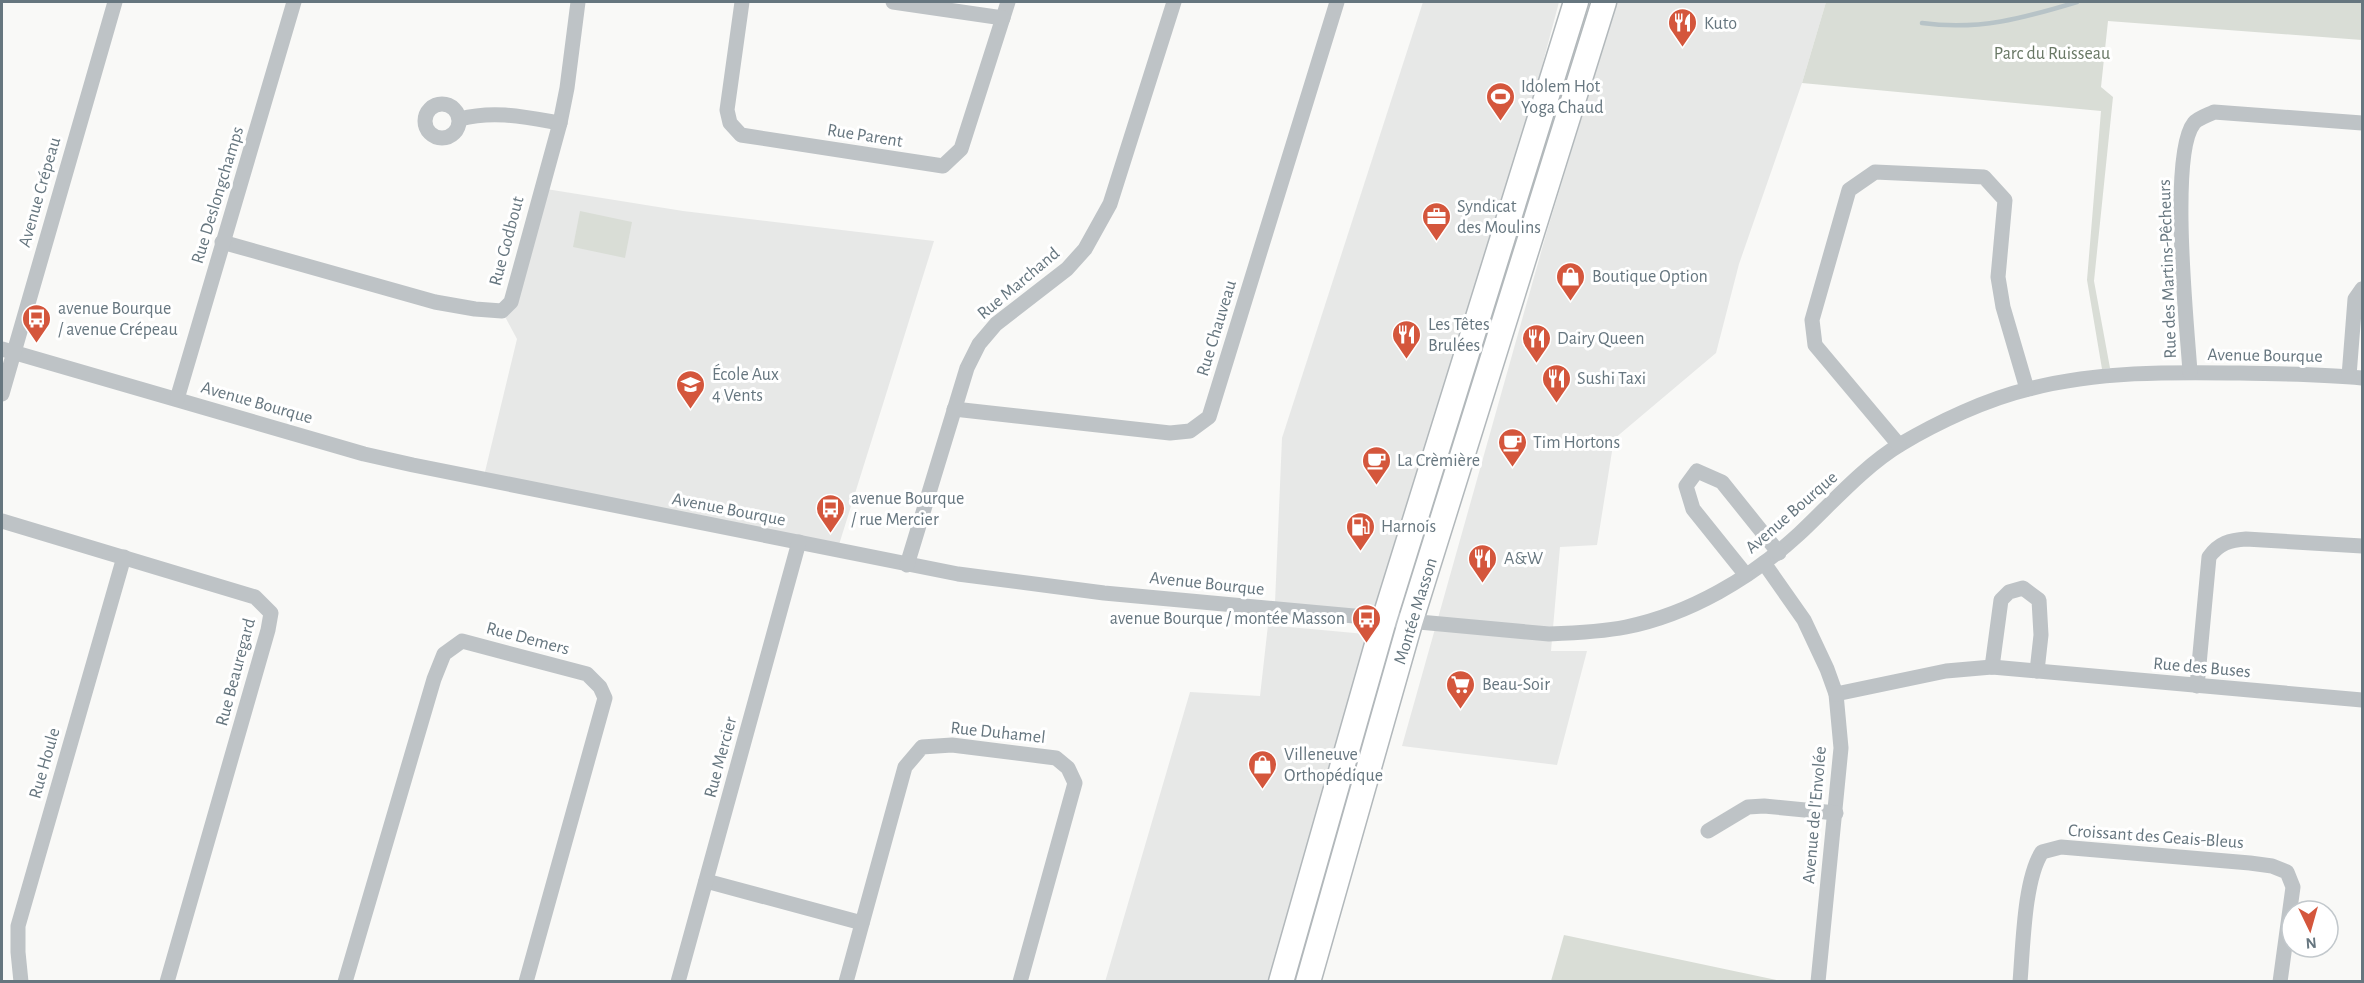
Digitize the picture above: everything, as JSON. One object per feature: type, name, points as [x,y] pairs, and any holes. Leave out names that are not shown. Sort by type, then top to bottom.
[{"type":"main road","name":"Montée Masson","points":[[1281,981],[1384,620],[1576,2]]},
{"type":"main road","name":"Montée Masson","points":[[1308,981],[1410,623],[1604,2]]},
{"type":"main road","points":[[1523,177],[1546,184]]},
{"type":"street","name":"Avenue Crépeau","points":[[2,394],[7,351],[115,2]]},
{"type":"street","name":"Rue Deslongchamps","points":[[177,399],[294,2]]},
{"type":"street","name":"Rue Godbout","points":[[222,242],[435,302],[502,311],[511,302],[560,123],[578,2]]},
{"type":"street","name":"Rue Parent","points":[[742,2],[727,110],[730,123],[741,135],[943,166],[961,149],[1008,2]]},
{"type":"street","points":[[893,2],[1003,18]]},
{"type":"street","name":"Rue Marchand","points":[[907,565],[967,368],[979,344],[996,324],[1067,270],[1085,249],[1110,204],[1174,2]]},
{"type":"street","name":"Rue Chauveau","points":[[954,409],[1170,433],[1190,431],[1209,417],[1337,2]]},
{"type":"street","name":"Rue des Martins-Pêcheurs","points":[[2190,372],[2180,200],[2186,142],[2194,122],[2214,112],[2362,123]]},
{"type":"street","points":[[460,119],[480,114],[508,114],[560,123]]},
{"type":"street","points":[[1899,445],[1815,345],[1812,320],[1849,190],[1875,172],[1984,177],[2005,200],[1998,277],[2003,307],[2027,389]]},
{"type":"street","points":[[2356,377],[2355,299],[2362,290]]},
{"type":"street","name":"Avenue Bourque","points":[[7,351],[364,454],[907,565],[1093,591],[1410,623],[1549,634],[1592,632],[1627,627],[1667,615],[1729,588],[1779,553],[1867,470],[1899,445],[1947,421],[2027,389],[2110,375],[2190,372],[2356,377]]},
{"type":"street","points":[[1746,575],[1693,509],[1686,486],[1697,471],[1722,482],[1779,553]]},
{"type":"street","name":"Rue Beauregard","points":[[2,521],[255,597],[271,613],[167,981]]},
{"type":"street","points":[[2197,686],[2209,557],[2216,548],[2230,540],[2246,539],[2362,546]]},
{"type":"street","name":"Rue Mercier","points":[[678,981],[799,542]]},
{"type":"street","name":"Rue Houle","points":[[21,981],[18,926],[123,557]]},
{"type":"street","name":"Avenue de l'Envolée","points":[[1764,563],[1804,620],[1836,694],[1841,748],[1818,981]]},
{"type":"street","points":[[1992,668],[2001,600],[2009,592],[2023,588],[2039,600],[2041,635],[2037,671]]},
{"type":"street","name":"Rue Demers","points":[[345,981],[434,679],[444,654],[462,641],[587,674],[600,687],[605,698],[526,981]]},
{"type":"street","name":"Rue des Buses","points":[[1836,694],[1946,671],[1992,668],[2362,700]]},
{"type":"street","name":"Rue Duhamel","points":[[846,981],[905,767],[922,747],[952,745],[1056,758],[1068,768],[1075,783],[1020,981]]},
{"type":"street","points":[[1708,831],[1748,807],[1764,806],[1836,813]]},
{"type":"street","name":"Croissant des Geais-Bleus","points":[[2020,981],[2035,863],[2042,852],[2061,847],[2250,863],[2272,866],[2287,872],[2292,887],[2280,981]]},
{"type":"street","points":[[706,881],[862,923]]},
{"type":"shaded area","points":[[1423,2],[1559,2],[1396,616],[1275,603],[1282,438]]},
{"type":"shaded area","points":[[1617,2],[1826,2],[1802,83],[1739,264],[1716,353],[1614,439],[1597,545],[1560,547],[1551,651],[1587,651],[1557,765],[1402,746],[1547,231]]},
{"type":"shaded area","name":"École Aux 4 Vents","points":[[540,188],[683,211],[934,241],[837,551],[483,480],[517,339],[502,311]]},
{"type":"shaded area","points":[[1268,625],[1398,637],[1293,981],[1105,982],[1190,692],[1260,696]]},
{"type":"green space","name":"Parc du Ruisseau","points":[[1826,2],[2362,2],[2362,40],[2108,21],[2101,87],[2113,97],[2094,281],[2110,368],[2102,369],[2087,280],[2101,111],[1802,83]]},
{"type":"green space","points":[[580,211],[632,222],[625,258],[573,247]]},
{"type":"green space","points":[[1564,935],[1781,981],[1551,981]]},
{"type":"waterway","points":[[1922,23],[1963,25],[2001,22],[2077,2]]},
{"type":"place","name":"Kuto","points":[[1683,48]]},
{"type":"place","name":"Idolem Hot Yoga Chaud","points":[[1500,122]]},
{"type":"place","name":"Syndicat des Moulins","points":[[1436,242]]},
{"type":"place","name":"Boutique Option","points":[[1571,302]]},
{"type":"place","name":"avenue Bourque / avenue Crépeau","points":[[37,344]]},
{"type":"place","name":"Les Têtes Brulées","points":[[1407,360]]},
{"type":"place","name":"Dairy Queen","points":[[1536,364]]},
{"type":"place","name":"Sushi Taxi","points":[[1556,404]]},
{"type":"place","name":"École Aux 4 Vents","points":[[691,410]]},
{"type":"place","name":"Tim Hortons","points":[[1512,468]]},
{"type":"place","name":"La Crèmière","points":[[1376,486]]},
{"type":"place","name":"avenue Bourque / rue Mercier","points":[[830,534]]},
{"type":"place","name":"Harnois","points":[[1360,552]]},
{"type":"place","name":"A&W","points":[[1483,584]]},
{"type":"place","name":"avenue Bourque / montée Masson","points":[[1366,644]]},
{"type":"place","name":"Beau-Soir","points":[[1461,710]]},
{"type":"place","name":"Villeneuve Orthopédique","points":[[1263,790]]}]
